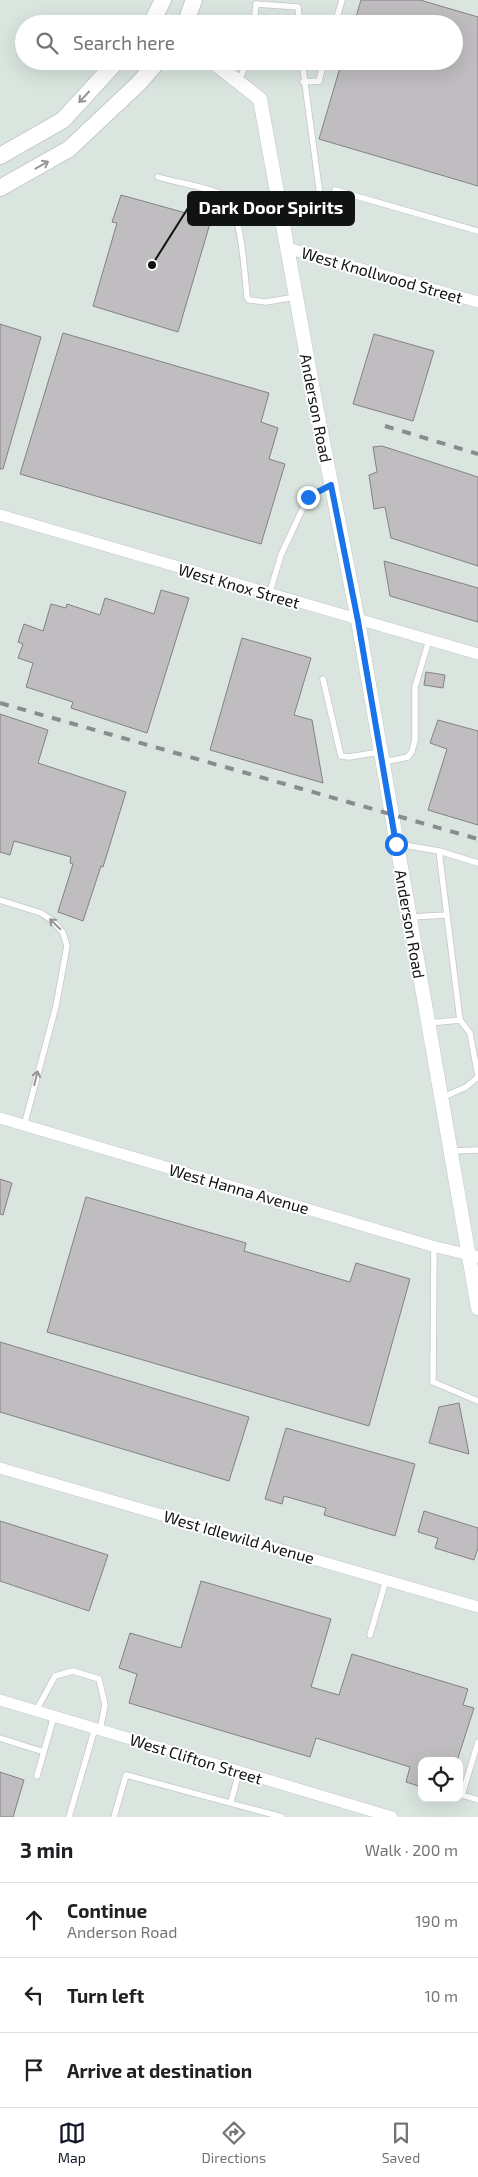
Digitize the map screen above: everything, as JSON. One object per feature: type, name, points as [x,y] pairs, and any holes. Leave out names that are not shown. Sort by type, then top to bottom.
[{"type":"main road","points":[[156,15],[163,0]]},
{"type":"main road","points":[[188,15],[194,0]]},
{"type":"main road","points":[[0,156],[62,120],[109,70]]},
{"type":"main road","points":[[0,188],[69,149],[150,70]]},
{"type":"street","name":"Anderson Road","points":[[223,70],[260,99],[358,621],[440,1098],[473,1256],[478,1308]]},
{"type":"street","name":"West Knollwood Street","points":[[287,248],[478,304]]},
{"type":"street","name":"West Knox Street","points":[[0,515],[358,621],[478,654]]},
{"type":"street","name":"West Hanna Avenue","points":[[0,1118],[434,1247],[473,1256]]},
{"type":"street","name":"West Idlewild Avenue","points":[[0,1468],[478,1607]]},
{"type":"street","name":"West Clifton Street","points":[[0,1700],[392,1817]]},
{"type":"lane","points":[[338,15],[342,0]]},
{"type":"lane","points":[[255,15],[256,2],[282,3],[298,7],[299,15]]},
{"type":"lane","points":[[238,82],[244,70]]},
{"type":"lane","points":[[302,70],[321,202]]},
{"type":"lane","points":[[303,82],[319,81],[322,70]]},
{"type":"lane","points":[[158,177],[222,194],[231,202],[240,236],[249,300],[266,302],[296,297]]},
{"type":"lane","points":[[335,190],[478,231]]},
{"type":"lane","points":[[269,594],[281,555],[308,497],[331,485]]},
{"type":"lane","points":[[323,679],[341,756],[408,756],[412,751],[414,740],[416,686],[429,640]]},
{"type":"lane","points":[[396,844],[439,851],[478,863]]},
{"type":"lane","points":[[439,851],[460,1020],[470,1033],[475,1045],[478,1077],[466,1087],[440,1098]]},
{"type":"lane","points":[[0,900],[41,913],[54,921],[63,933],[67,946],[56,1006],[24,1126]]},
{"type":"lane","points":[[409,917],[447,915]]},
{"type":"lane","points":[[427,1023],[460,1020]]},
{"type":"lane","points":[[450,1151],[478,1150]]},
{"type":"lane","points":[[434,1247],[433,1382],[478,1402]]},
{"type":"lane","points":[[370,1635],[386,1580]]},
{"type":"lane","points":[[36,1711],[56,1676],[73,1671],[98,1679],[105,1705],[69,1817]]},
{"type":"lane","points":[[38,1776],[54,1716]]},
{"type":"lane","points":[[0,1738],[44,1752]]},
{"type":"lane","points":[[478,1742],[462,1795],[478,1800]]},
{"type":"lane","points":[[231,1802],[239,1772]]},
{"type":"lane","points":[[114,1817],[126,1775],[282,1817]]},
{"type":"shaded area","points":[[0,0],[478,0],[478,1817],[0,1817]]},
{"type":"building","points":[[361,0],[420,0],[478,17],[478,186],[319,139],[339,70],[463,70],[463,15],[357,15]]},
{"type":"building","points":[[121,195],[211,220],[178,332],[93,306],[117,223],[112,222]]},
{"type":"building","points":[[0,324],[41,337],[3,469],[0,469]]},
{"type":"building","points":[[63,333],[269,393],[261,422],[278,428],[269,459],[285,464],[261,544],[20,474]]},
{"type":"building","points":[[374,334],[434,351],[413,421],[353,404]]},
{"type":"building","points":[[382,446],[478,477],[478,566],[391,538],[385,507],[374,509],[369,475],[377,472],[373,447]]},
{"type":"building","points":[[384,561],[478,588],[478,622],[390,596]]},
{"type":"building","points":[[161,590],[189,598],[147,733],[71,708],[73,702],[26,687],[33,663],[18,658],[23,644],[18,642],[24,624],[43,631],[51,604],[66,608],[67,604],[100,615],[105,598],[154,614]]},
{"type":"building","points":[[242,638],[311,658],[294,715],[312,720],[323,783],[210,750]]},
{"type":"building","points":[[426,672],[445,675],[443,688],[424,685]]},
{"type":"building","points":[[0,714],[48,730],[38,763],[126,792],[103,867],[101,866],[83,921],[58,912],[73,864],[70,863],[71,857],[14,841],[10,855],[0,852]]},
{"type":"building","points":[[438,720],[478,731],[478,825],[428,810],[447,749],[430,743]]},
{"type":"building","points":[[0,1179],[12,1183],[3,1215],[0,1214]]},
{"type":"building","points":[[86,1197],[246,1243],[244,1251],[350,1282],[356,1263],[410,1279],[369,1426],[47,1332]]},
{"type":"building","points":[[0,1342],[249,1417],[229,1481],[0,1412]]},
{"type":"building","points":[[459,1403],[469,1454],[429,1443],[439,1407]]},
{"type":"building","points":[[286,1428],[415,1464],[395,1536],[324,1515],[326,1508],[284,1496],[282,1504],[265,1499]]},
{"type":"building","points":[[424,1511],[478,1528],[478,1548],[474,1560],[435,1548],[438,1538],[418,1532]]},
{"type":"building","points":[[0,1521],[108,1555],[89,1611],[0,1581]]},
{"type":"building","points":[[201,1581],[331,1619],[311,1687],[339,1695],[352,1654],[468,1689],[463,1705],[474,1708],[458,1757],[418,1757],[418,1786],[406,1782],[410,1767],[316,1738],[310,1757],[129,1703],[137,1674],[119,1668],[130,1633],[181,1648]]},
{"type":"building","points":[[0,1772],[24,1780],[13,1817],[0,1817]]},
{"type":"railway","points":[[385,426],[478,454]]},
{"type":"railway","points":[[0,703],[478,839]]},
{"type":"place","name":"Dark Door Spirits","points":[[152,265]]},
{"type":"route","points":[[308,497],[331,485],[358,621],[396,844]]}]
